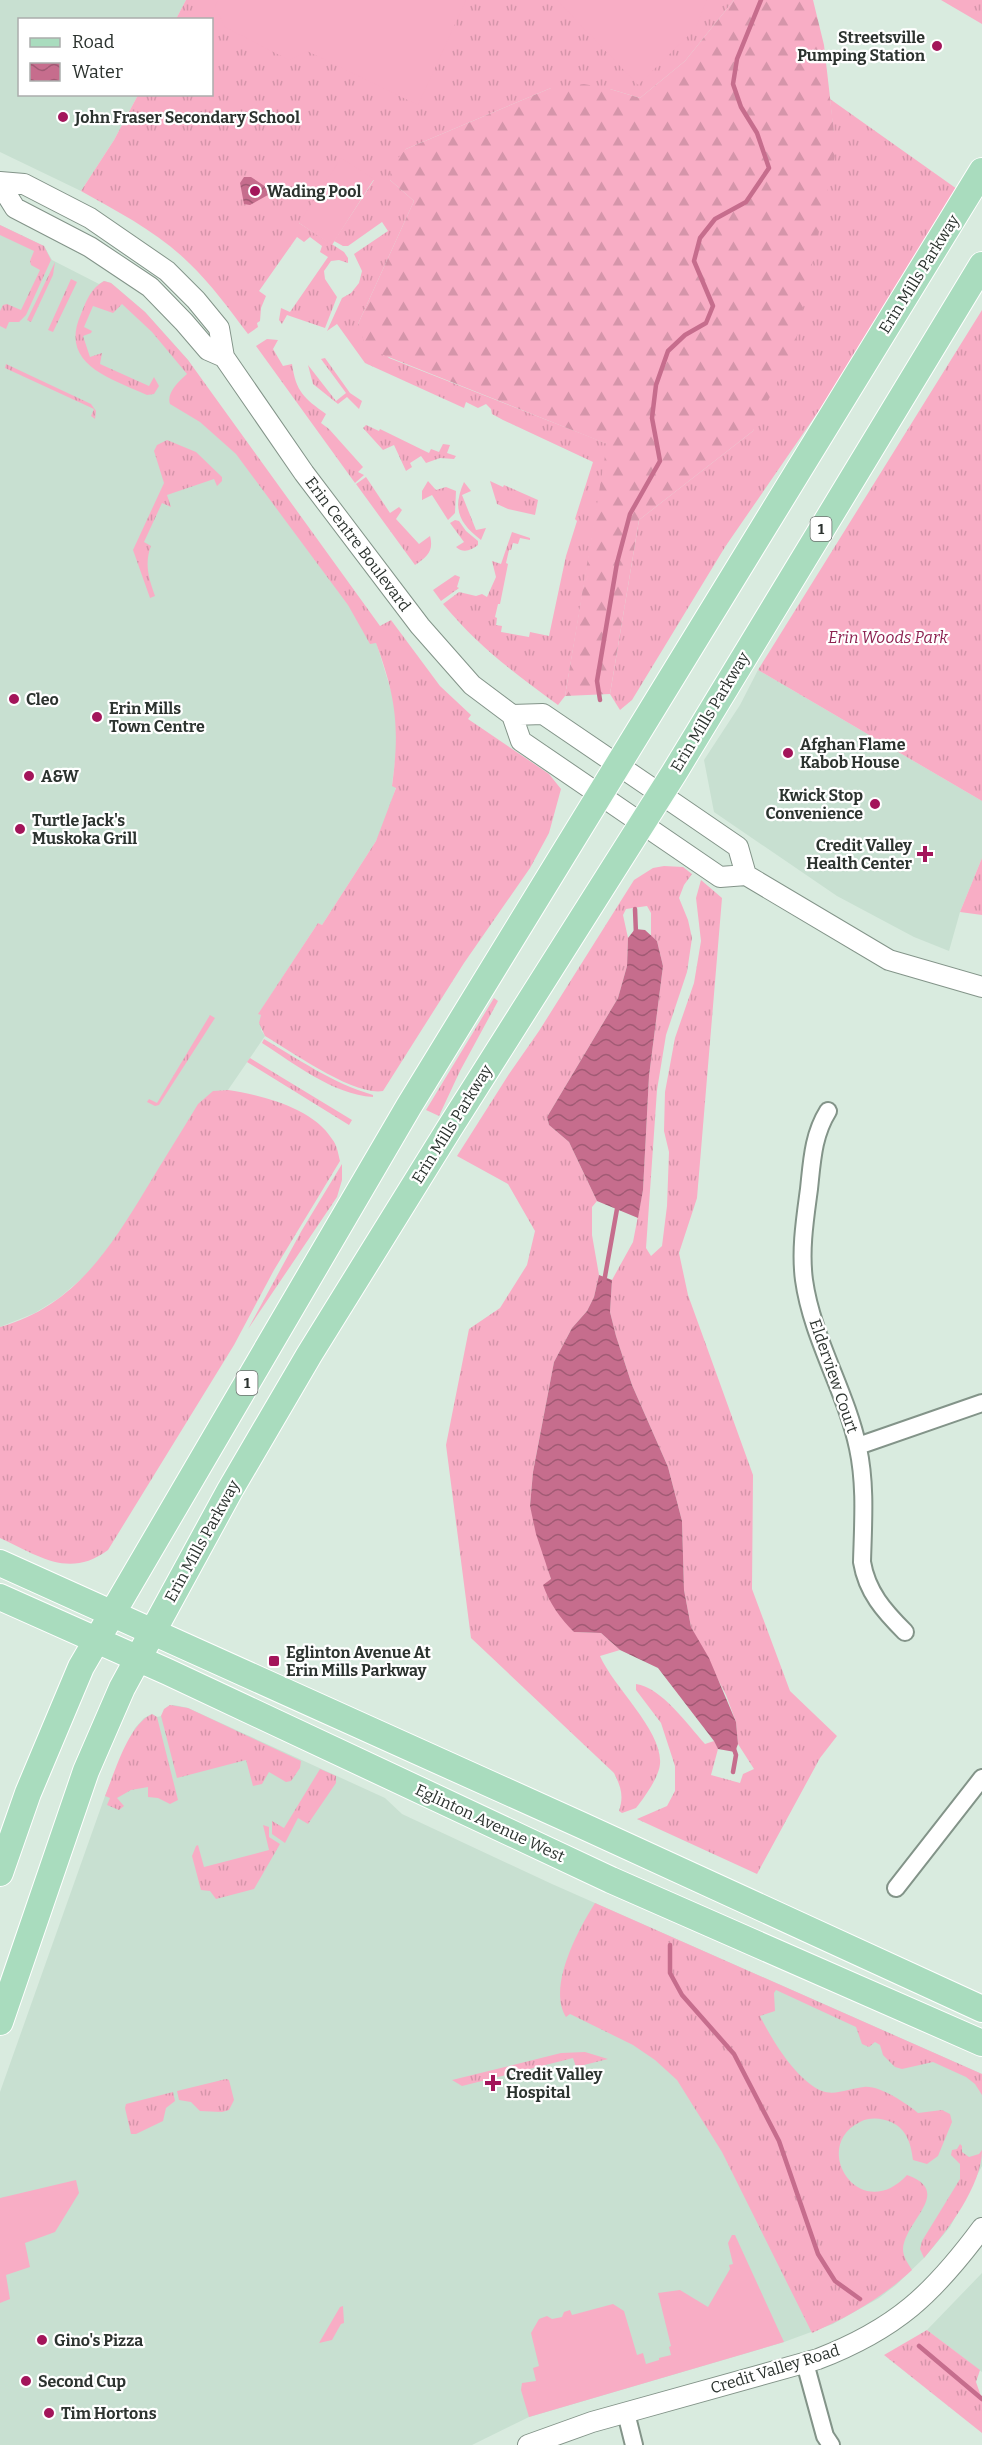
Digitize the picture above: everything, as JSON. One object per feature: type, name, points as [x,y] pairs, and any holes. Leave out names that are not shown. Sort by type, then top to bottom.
[{"type":"main road","name":"Erin Mills Parkway","points":[[0,1873],[28,1793],[59,1717],[81,1667],[96,1640],[409,1106],[982,171]]},
{"type":"main road","name":"Erin Mills Parkway","points":[[0,2022],[86,1771],[122,1688],[230,1490],[309,1355],[660,794],[982,265]]},
{"type":"main road","points":[[0,1563],[982,2009]]},
{"type":"main road","name":"Eglinton Avenue West","points":[[0,1597],[138,1659],[610,1880],[982,2043]]},
{"type":"street","name":"Erin Centre Boulevard","points":[[0,183],[15,208],[90,247],[150,287],[208,350],[224,357],[304,473],[420,626],[472,685],[512,715]]},
{"type":"street","points":[[746,875],[738,847],[543,714],[512,715],[521,741],[720,877],[746,875],[889,960],[982,987]]},
{"type":"street","name":"Elderview Court","points":[[828,1111],[819,1126],[814,1148],[804,1231],[804,1281],[811,1309],[858,1446],[862,1472],[864,1575],[870,1590],[885,1612],[905,1632]]},
{"type":"street","points":[[858,1446],[982,1403]]},
{"type":"street","points":[[896,1888],[982,1778]]},
{"type":"street","name":"Credit Valley Road","points":[[528,2445],[626,2413],[805,2363],[854,2344],[910,2310],[941,2280],[982,2228]]},
{"type":"street","points":[[805,2363],[825,2436],[831,2445]]},
{"type":"street","points":[[626,2413],[634,2445]]},
{"type":"shaded area","name":"John Fraser Secondary School","points":[[0,0],[186,0],[177,18],[18,18],[18,96],[137,96],[114,140],[81,191],[0,152]]},
{"type":"shaded area","points":[[0,225],[44,246],[52,260],[99,284],[104,281],[111,283],[145,312],[188,360],[376,642],[392,694],[396,716],[397,746],[392,785],[396,787],[385,822],[376,841],[322,925],[318,923],[259,1013],[261,1030],[265,1036],[228,1090],[222,1090],[92,1270],[59,1298],[35,1313],[0,1327]]},
{"type":"shaded area","points":[[758,670],[982,801],[982,858],[960,912],[949,951],[914,937],[837,896],[714,812],[704,760],[740,705]]},
{"type":"shaded area","name":"Credit Valley Hospital","points":[[174,1705],[188,1708],[385,1798],[402,1814],[552,1884],[982,2074],[982,2166],[950,2227],[924,2258],[896,2285],[879,2298],[833,2324],[784,2342],[529,2417],[472,2445],[0,2445],[0,2092],[105,1796],[125,1748],[135,1728],[144,1718],[152,1714],[157,1717],[161,1716],[167,1707]]},
{"type":"shaded area","points":[[982,2273],[982,2372],[927,2330]]},
{"type":"green space","points":[[186,0],[734,0],[685,61],[640,98],[610,89],[551,88],[406,149],[390,180],[414,201],[358,324],[389,358],[608,444],[565,696],[558,705],[483,646],[443,604],[459,592],[476,596],[482,594],[487,597],[496,577],[492,561],[501,564],[512,532],[530,538],[530,540],[520,538],[518,544],[513,543],[509,550],[500,604],[498,604],[495,617],[497,618],[496,625],[502,626],[501,632],[529,637],[530,632],[549,636],[566,556],[577,521],[575,519],[593,462],[503,420],[492,414],[486,404],[478,408],[466,402],[464,408],[365,363],[337,324],[327,331],[342,298],[351,293],[359,283],[362,271],[354,254],[388,231],[382,222],[348,246],[334,241],[374,180],[299,223],[344,252],[348,258],[348,263],[339,260],[331,261],[324,271],[325,279],[337,297],[325,328],[287,315],[282,324],[279,320],[281,308],[290,312],[328,257],[320,252],[322,246],[310,237],[304,242],[297,237],[259,291],[266,296],[261,308],[260,321],[257,323],[258,327],[248,334],[212,288],[177,252],[137,223],[81,191],[114,140],[137,96],[213,96],[213,18],[177,18]]},
{"type":"green space","points":[[218,0],[466,0],[418,105],[307,51],[289,60],[225,27],[215,6]]},
{"type":"green space","points":[[557,0],[707,0],[695,29],[638,85]]},
{"type":"green space","points":[[734,0],[813,0],[824,45],[836,150],[795,346],[753,431],[639,520],[610,694],[565,696],[607,444],[366,348],[358,324],[414,201],[390,180],[391,166],[406,149],[551,88],[584,84],[640,98],[685,61]]},
{"type":"green space","points":[[941,0],[982,0],[982,24]]},
{"type":"green space","points":[[830,99],[957,189],[838,383],[725,547],[632,700],[620,710],[610,694],[639,520],[753,431],[834,136]]},
{"type":"green space","points":[[341,158],[374,179],[332,245],[299,223]]},
{"type":"green space","points":[[0,225],[44,246],[51,260],[26,315],[19,322],[9,322],[6,329],[0,326],[0,311],[3,305],[7,304],[21,310],[40,270],[31,265],[30,261],[34,251],[0,235]]},
{"type":"green space","points":[[55,262],[53,275],[31,322],[27,320]]},
{"type":"green space","points":[[71,279],[77,282],[53,332],[48,330]]},
{"type":"green space","points":[[104,281],[111,283],[145,312],[188,360],[380,626],[391,620],[440,686],[471,715],[468,719],[549,774],[561,789],[549,833],[530,868],[464,963],[383,1091],[370,1091],[339,1080],[265,1036],[259,1023],[261,1015],[258,1014],[318,923],[322,925],[376,841],[396,788],[392,786],[396,730],[392,697],[383,662],[376,643],[370,644],[348,605],[236,454],[200,422],[170,404],[172,392],[187,374],[152,332],[122,304],[113,313],[93,306],[84,327],[92,331],[83,336],[90,357],[102,353],[100,364],[149,386],[154,377],[159,386],[154,394],[147,395],[105,376],[92,368],[83,358],[77,346],[76,331],[90,295]]},
{"type":"green space","name":"Erin Woods Park","points":[[982,310],[982,801],[758,670]]},
{"type":"green space","points":[[267,339],[278,340],[273,349],[283,366],[292,364],[302,394],[326,414],[321,423],[363,467],[358,472],[364,475],[355,483],[256,346]]},
{"type":"green space","points":[[325,358],[350,393],[362,401],[359,409],[347,397],[338,404],[313,384],[308,365],[336,401],[346,393],[321,359]]},
{"type":"green space","points":[[6,364],[91,404],[96,411],[95,419],[91,416],[94,409],[5,368]]},
{"type":"green space","points":[[366,425],[379,431],[380,429],[429,453],[431,449],[439,452],[443,444],[450,445],[447,453],[456,456],[454,459],[440,458],[426,463],[421,456],[410,463],[412,467],[406,471],[394,445],[383,450],[363,428]]},
{"type":"green space","points":[[167,440],[196,452],[222,477],[222,481],[217,486],[214,479],[167,495],[171,507],[162,503],[144,542],[151,546],[148,565],[155,596],[150,598],[133,550],[164,483],[154,451],[157,445]]},
{"type":"green space","points":[[366,477],[390,513],[399,507],[402,510],[396,519],[419,544],[430,536],[430,550],[415,565],[356,484]]},
{"type":"green space","points":[[428,481],[436,490],[446,487],[456,491],[455,513],[448,520],[432,495],[422,500],[422,491]]},
{"type":"green space","points":[[490,481],[538,500],[535,515],[497,504]]},
{"type":"green space","points":[[464,482],[471,491],[462,495],[476,530],[486,528],[481,540],[467,528],[460,515],[458,500]]},
{"type":"green space","points":[[455,520],[459,521],[466,531],[478,541],[478,545],[465,551],[456,547],[464,542],[450,523]]},
{"type":"green space","points":[[455,575],[460,577],[457,587],[459,588],[441,601],[433,590]]},
{"type":"green space","points":[[982,858],[982,915],[960,912]]},
{"type":"green space","points":[[683,867],[692,874],[679,898],[692,938],[687,972],[666,1035],[657,1090],[646,1248],[651,1256],[662,1246],[667,1206],[669,1152],[664,1131],[665,1092],[675,1038],[694,983],[701,941],[696,898],[701,880],[722,898],[697,1198],[679,1253],[688,1295],[753,1475],[752,1589],[790,1691],[837,1736],[820,1758],[757,1874],[637,1819],[667,1806],[675,1791],[675,1766],[661,1723],[636,1690],[636,1684],[655,1692],[664,1699],[705,1744],[714,1741],[718,1749],[711,1775],[740,1783],[743,1774],[754,1769],[738,1744],[736,1722],[726,1695],[691,1627],[684,1590],[682,1521],[668,1467],[632,1385],[610,1312],[612,1280],[633,1242],[643,1190],[649,1076],[663,966],[657,941],[651,936],[651,913],[647,906],[626,909],[623,915],[628,938],[627,966],[618,998],[547,1117],[549,1125],[569,1142],[597,1201],[592,1207],[592,1235],[599,1275],[594,1297],[587,1311],[572,1328],[554,1362],[533,1472],[530,1506],[551,1579],[574,1632],[601,1633],[620,1650],[600,1656],[646,1724],[659,1751],[660,1764],[657,1775],[636,1808],[622,1813],[619,1811],[621,1792],[614,1773],[471,1638],[446,1445],[469,1329],[500,1308],[527,1265],[535,1231],[508,1184],[457,1156],[634,880],[653,868]]},
{"type":"green space","points":[[494,998],[498,1001],[460,1071],[439,1116],[426,1110]]},
{"type":"green space","points":[[210,1015],[215,1018],[159,1105],[155,1106],[147,1102],[149,1099],[157,1103]]},
{"type":"green space","points":[[264,1039],[330,1078],[373,1095],[373,1097],[343,1090],[314,1077],[262,1043]]},
{"type":"green space","points":[[250,1058],[352,1120],[349,1125],[247,1062]]},
{"type":"green space","points":[[228,1090],[256,1095],[285,1105],[312,1119],[334,1141],[340,1161],[274,1270],[234,1345],[108,1550],[94,1559],[80,1563],[54,1562],[0,1538],[0,1327],[26,1318],[69,1291],[103,1254],[118,1233],[198,1104],[213,1091]]},
{"type":"green space","points":[[342,1164],[342,1180],[337,1197],[248,1329],[302,1230]]},
{"type":"green space","points":[[170,1705],[188,1708],[301,1761],[300,1768],[291,1781],[286,1782],[269,1772],[262,1784],[253,1786],[246,1760],[177,1778],[161,1716],[164,1709]]},
{"type":"green space","points":[[152,1714],[157,1717],[178,1800],[170,1804],[158,1798],[148,1797],[148,1787],[131,1790],[117,1798],[124,1806],[119,1810],[107,1805],[110,1798],[105,1796],[123,1750],[136,1728]]},
{"type":"green space","points":[[320,1769],[336,1776],[336,1783],[308,1824],[298,1818],[285,1843],[272,1834],[272,1821],[284,1828]]},
{"type":"green space","points":[[263,1825],[269,1827],[269,1837],[280,1844],[254,1889],[216,1899],[210,1891],[201,1890],[192,1856],[196,1846],[198,1845],[204,1867],[269,1850]]},
{"type":"green space","points":[[595,1903],[982,2074],[982,2095],[975,2084],[966,2077],[933,2062],[902,2069],[895,2067],[883,2055],[880,2045],[875,2042],[869,2047],[862,2044],[856,2027],[776,1990],[774,1993],[775,2011],[760,2016],[794,2069],[812,2086],[827,2092],[870,2087],[892,2095],[918,2113],[942,2110],[950,2114],[952,2122],[938,2156],[927,2164],[913,2160],[909,2143],[901,2129],[883,2120],[872,2119],[860,2122],[845,2134],[839,2148],[840,2163],[847,2177],[858,2187],[873,2192],[889,2188],[907,2175],[920,2182],[926,2190],[927,2198],[906,2238],[903,2249],[912,2270],[877,2298],[812,2333],[722,2152],[677,2080],[655,2060],[633,2045],[570,2014],[566,2017],[561,2005],[562,1975],[573,1943]]},
{"type":"green space","points":[[585,2052],[608,2059],[576,2067],[573,2058],[462,2086],[452,2080],[561,2053]]},
{"type":"green space","points":[[229,2080],[234,2100],[229,2110],[200,2111],[191,2102],[179,2100],[177,2091]]},
{"type":"green space","points":[[173,2092],[175,2101],[166,2108],[163,2121],[136,2134],[131,2134],[126,2104]]},
{"type":"green space","points":[[960,2144],[962,2152],[969,2157],[979,2154],[982,2150],[976,2178],[962,2207],[924,2258],[920,2249],[922,2241],[960,2179],[960,2164],[951,2155],[952,2150],[957,2149]]},
{"type":"green space","points":[[76,2180],[79,2193],[55,2232],[25,2243],[30,2267],[6,2275],[10,2299],[0,2303],[0,2198]]},
{"type":"green space","points":[[732,2235],[735,2235],[784,2342],[529,2417],[521,2390],[522,2383],[536,2381],[533,2368],[539,2366],[531,2333],[539,2319],[547,2316],[552,2319],[562,2317],[564,2312],[570,2310],[572,2315],[613,2304],[624,2311],[637,2355],[643,2353],[646,2364],[671,2355],[669,2347],[671,2346],[658,2293],[680,2290],[708,2307],[730,2269],[729,2265],[733,2264],[728,2243]]},
{"type":"green space","points":[[343,2306],[344,2323],[341,2324],[332,2340],[319,2343],[340,2307]]},
{"type":"green space","points":[[927,2330],[980,2370],[976,2382],[982,2399],[982,2433],[884,2355]]},
{"type":"water","name":"Wading Pool","points":[[244,177],[251,177],[266,187],[268,195],[250,205],[244,204],[240,183]]},
{"type":"water","points":[[635,929],[645,930],[657,941],[663,966],[649,1076],[643,1190],[638,1218],[597,1201],[569,1142],[549,1125],[547,1117],[618,998],[627,966],[628,938]]},
{"type":"water","points":[[599,1275],[612,1280],[610,1312],[616,1336],[632,1385],[668,1467],[682,1521],[684,1590],[691,1627],[709,1658],[736,1722],[738,1744],[735,1752],[718,1749],[658,1668],[620,1650],[601,1633],[574,1632],[556,1610],[543,1585],[551,1579],[536,1534],[530,1506],[533,1472],[554,1362],[572,1328],[587,1311],[594,1297]]},
{"type":"waterway","points":[[600,700],[597,681],[617,563],[630,514],[660,461],[652,418],[656,385],[668,351],[685,335],[706,323],[713,306],[694,261],[700,238],[715,219],[746,202],[769,168],[757,133],[741,107],[733,84],[737,59],[761,0]]},
{"type":"waterway","points":[[635,909],[636,934]]},
{"type":"waterway","points":[[604,1282],[617,1209],[620,1205]]},
{"type":"waterway","points":[[733,1746],[736,1755],[733,1772]]},
{"type":"waterway","points":[[670,1945],[670,1973],[682,1995],[734,2054],[779,2141],[818,2254],[835,2281],[860,2299]]},
{"type":"waterway","points":[[919,2346],[982,2399]]},
{"type":"place","name":"Streetsville Pumping Station","points":[[937,46]]},
{"type":"place","name":"John Fraser Secondary School","points":[[63,117]]},
{"type":"place","name":"Wading Pool","points":[[255,191]]},
{"type":"place","name":"Cleo","points":[[14,699]]},
{"type":"place","name":"Erin Mills Town Centre","points":[[97,717]]},
{"type":"place","name":"Afghan Flame Kabob House","points":[[788,753]]},
{"type":"place","name":"A&W","points":[[29,776]]},
{"type":"place","name":"Kwick Stop Convenience","points":[[875,804]]},
{"type":"place","name":"Turtle Jack's Muskoka Grill","points":[[20,829]]},
{"type":"place","name":"Credit Valley Health Center","points":[[925,854]]},
{"type":"place","name":"Eglinton Avenue At Erin Mills Parkway","points":[[274,1661]]},
{"type":"place","name":"Credit Valley Hospital","points":[[493,2083]]},
{"type":"place","name":"Gino's Pizza","points":[[42,2340]]},
{"type":"place","name":"Second Cup","points":[[26,2381]]},
{"type":"place","name":"Tim Hortons","points":[[49,2413]]}]
